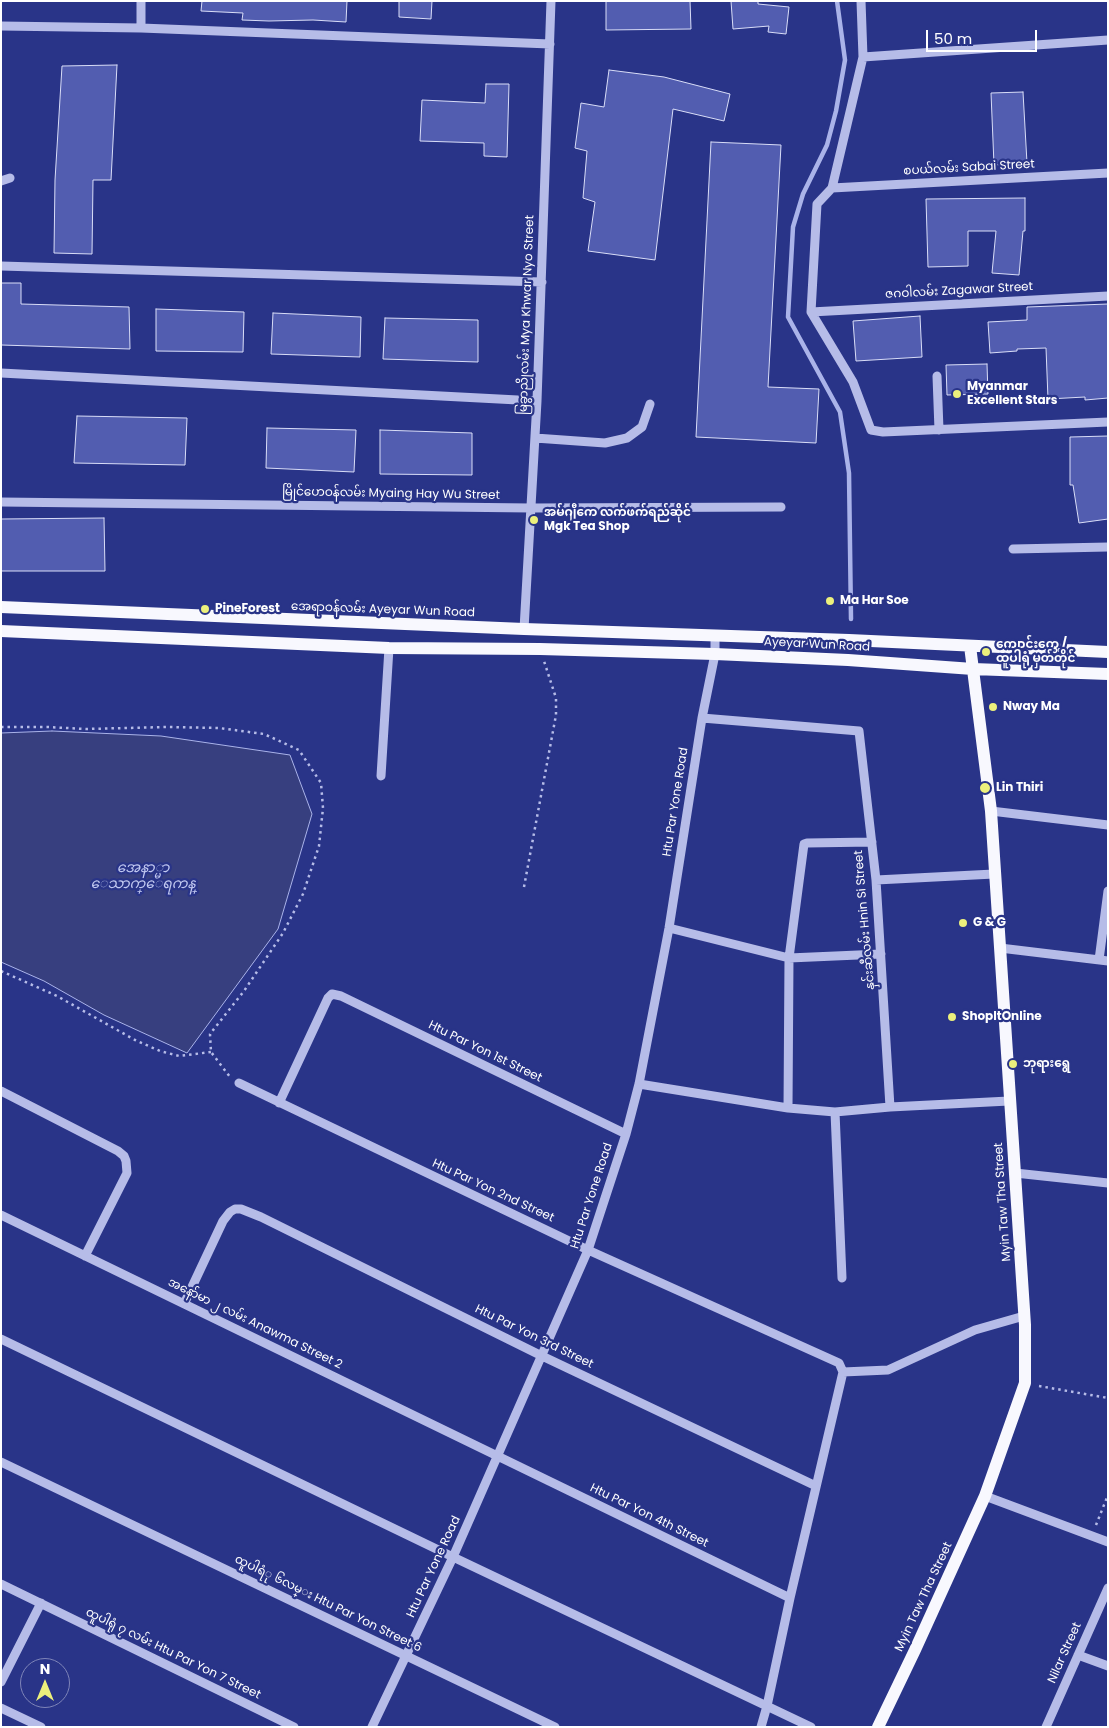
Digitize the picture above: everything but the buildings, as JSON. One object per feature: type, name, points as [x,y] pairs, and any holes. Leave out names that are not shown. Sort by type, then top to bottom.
[{"type":"main road","name":"အေရာဝန်လမ်း Ayeyar Wun Road","points":[[1,607],[524,629]]},
{"type":"main road","name":"Ayeyar Wun Road","points":[[524,629],[715,635],[1108,652]]},
{"type":"main road","points":[[1,631],[390,648]]},
{"type":"main road","name":"Myin Taw Tha Street","points":[[878,1727],[986,1496],[1025,1383],[1024,1316],[991,811],[970,646]]},
{"type":"main road","name":"Ayeyar Wun Road","points":[[390,648],[540,649],[715,654],[848,660],[972,669],[1108,674]]},
{"type":"street","points":[[141,1],[141,28]]},
{"type":"street","name":"မြခွာညိုလမ်း Mya Khwar Nyo Street","points":[[524,629],[537,401],[551,1]]},
{"type":"street","points":[[861,1],[863,57],[832,188],[817,204],[811,312],[853,382],[871,430],[883,432],[1108,422]]},
{"type":"street","points":[[1,26],[141,28],[550,44]]},
{"type":"street","points":[[863,57],[1108,40]]},
{"type":"street","name":"စပယ်လမ်း Sabai Street","points":[[832,188],[1108,173]]},
{"type":"street","points":[[1,266],[542,282]]},
{"type":"street","name":"ဇဂဝါလမ်း Zagawar Street","points":[[811,312],[1108,296]]},
{"type":"street","points":[[1,373],[537,401]]},
{"type":"street","points":[[937,376],[939,430]]},
{"type":"street","points":[[535,438],[605,443],[627,438],[642,427],[650,404]]},
{"type":"street","name":"မြိုင်ဟေဝန်လမ်း Myaing Hay Wu Street","points":[[1,502],[531,508],[781,507]]},
{"type":"street","points":[[1013,549],[1108,547]]},
{"type":"street","name":"Htu Par Yone Road","points":[[372,1727],[453,1557],[588,1250],[626,1134],[639,1084],[669,928],[702,718],[715,654],[715,635]]},
{"type":"street","points":[[381,776],[390,648]]},
{"type":"street","name":"နှင်းဆီလမ်း Hnin Si Street","points":[[702,718],[859,731],[876,880],[890,1107]]},
{"type":"street","points":[[991,811],[1108,825]]},
{"type":"street","points":[[788,1108],[789,958],[804,844],[872,842]]},
{"type":"street","points":[[876,880],[994,874]]},
{"type":"street","points":[[1000,948],[1103,961],[1108,891]]},
{"type":"street","points":[[669,928],[789,958],[881,954]]},
{"type":"street","name":"Htu Par Yon 1st Street","points":[[279,1103],[328,998],[332,994],[341,996],[626,1134]]},
{"type":"street","name":"Htu Par Yon 2nd Street","points":[[240,1083],[588,1250],[840,1363],[843,1372]]},
{"type":"street","points":[[639,1084],[788,1108],[835,1112],[890,1107],[1009,1101]]},
{"type":"street","points":[[1,1091],[118,1151],[124,1156],[127,1173],[85,1256]]},
{"type":"street","points":[[835,1112],[842,1278]]},
{"type":"street","points":[[1015,1173],[1108,1183]]},
{"type":"street","name":"Htu Par Yon 3rd Street","points":[[184,1304],[223,1221],[230,1212],[241,1209],[261,1217],[542,1356],[816,1486]]},
{"type":"street","name":"အနော်မာ ၂ လမ်း Anawma Street 2","points":[[1,1215],[497,1456]]},
{"type":"street","points":[[761,1727],[843,1372],[888,1370],[975,1330],[1024,1316]]},
{"type":"street","points":[[1,1339],[811,1727]]},
{"type":"street","name":"Htu Par Yon 4th Street","points":[[497,1456],[790,1598]]},
{"type":"street","name":"ထူပါရံု ၆လမ္း Htu Par Yon Street 6","points":[[1,1462],[555,1727]]},
{"type":"street","points":[[986,1496],[1108,1542]]},
{"type":"street","name":"ထူပါရုံ ၇ လမ်း Htu Par Yon 7 Street","points":[[1,1584],[294,1727]]},
{"type":"street","name":"Nilar Street","points":[[1046,1727],[1108,1588]]},
{"type":"street","points":[[1,1682],[41,1603]]},
{"type":"street","points":[[1078,1655],[1108,1666]]},
{"type":"street","points":[[1,1708],[41,1727]]},
{"type":"path","points":[[524,887],[556,715],[556,698],[540,649]]},
{"type":"path","points":[[1,727],[47,726],[86,729],[167,726],[219,728],[264,734],[299,750],[321,783],[323,808],[319,846],[303,894],[283,933],[244,992],[210,1034],[211,1052],[229,1076],[240,1083]]},
{"type":"path","points":[[1,971],[57,996],[135,1040],[160,1050],[179,1056],[211,1052]]},
{"type":"path","points":[[1025,1383],[1108,1398]]},
{"type":"path","points":[[1092,1536],[1108,1495]]},
{"type":"water","name":"အေနာ္မာ ေသာက္ေရကန္","points":[[52,731],[161,736],[290,755],[312,814],[278,929],[187,1053],[104,1015],[44,981],[1,962],[1,733]]},
{"type":"waterway","points":[[837,1],[845,60],[836,111],[827,145],[803,194],[793,227],[788,317],[840,412],[849,473],[851,619]]},
{"type":"place","name":"Myanmar Excellent Stars","points":[[957,394]]},
{"type":"place","name":"အမ်ဂျီကေ လက်ဖက်ရည်ဆိုင် Mgk Tea Shop","points":[[534,520]]},
{"type":"place","name":"Ma Har Soe","points":[[830,601]]},
{"type":"place","name":"PineForest","points":[[205,609]]},
{"type":"place","name":"ကျောင်းကွေ့ / ထူပါရုံ မှတ်တိုင်","points":[[986,652]]},
{"type":"place","name":"Nway Ma","points":[[993,707]]},
{"type":"place","name":"Lin Thiri","points":[[985,788]]},
{"type":"place","name":"G & G","points":[[963,923]]},
{"type":"place","name":"ShopItOnline","points":[[952,1017]]},
{"type":"place","name":"ဘုရားရွေ","points":[[1013,1064]]}]
